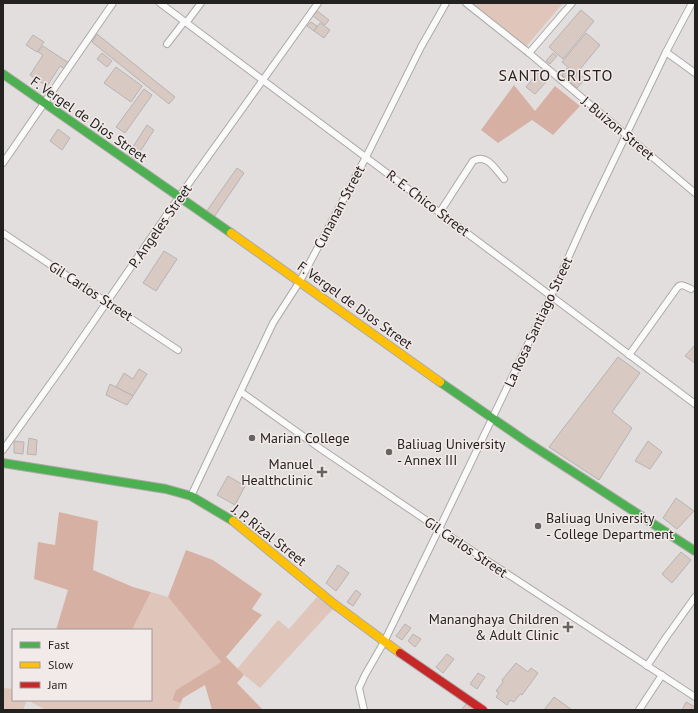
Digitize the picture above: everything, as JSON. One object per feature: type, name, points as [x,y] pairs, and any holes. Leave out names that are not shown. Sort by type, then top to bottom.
[{"type":"street","points":[[3,163],[113,3]]},
{"type":"street","name":"R. E. Chico Street","points":[[160,3],[695,404]]},
{"type":"street","points":[[167,44],[201,3]]},
{"type":"street","name":"P. Angeles Street","points":[[3,450],[262,80],[318,3]]},
{"type":"street","name":"Cunanan Street","points":[[191,496],[273,323],[300,281],[366,157],[421,47],[446,3]]},
{"type":"street","name":"J. Buizon Street","points":[[466,3],[529,53],[695,193]]},
{"type":"street","points":[[529,53],[572,3]]},
{"type":"street","name":"La Rosa Santiago Street","points":[[364,710],[359,688],[384,642],[493,418],[587,216],[666,52],[692,3]]},
{"type":"street","points":[[666,52],[695,73]]},
{"type":"street","name":"F. Vergel de Dios Street","points":[[3,74],[300,281],[402,356],[527,442],[695,551]]},
{"type":"street","points":[[440,212],[473,161],[478,158],[487,160],[504,179]]},
{"type":"street","name":"Gil Carlos Street","points":[[3,233],[107,301],[178,350]]},
{"type":"street","points":[[629,355],[679,285],[691,289]]},
{"type":"street","name":"Gil Carlos Street","points":[[241,392],[321,449],[439,529],[695,697]]},
{"type":"street","name":"J. P. Rizal Street","points":[[3,464],[166,489],[191,496],[230,519],[334,604],[384,642],[483,710]]},
{"type":"street","points":[[647,666],[695,597]]},
{"type":"street","points":[[639,710],[662,676]]},
{"type":"shaded area","points":[[470,3],[563,3],[525,48]]},
{"type":"shaded area","points":[[514,85],[535,111],[555,86],[580,106],[553,135],[532,120],[498,143],[481,130]]},
{"type":"shaded area","points":[[59,512],[98,521],[93,570],[133,587],[151,592],[132,629],[56,629],[68,590],[34,579],[38,542],[55,545]]},
{"type":"shaded area","points":[[186,550],[213,560],[262,594],[252,609],[262,615],[226,657],[244,675],[237,683],[263,710],[212,710],[205,685],[183,698],[181,703],[172,700],[176,690],[221,662],[168,597]]},
{"type":"shaded area","points":[[151,592],[168,597],[221,662],[176,690],[172,700],[181,703],[178,710],[46,710],[29,701],[152,701],[152,629],[132,629]]},
{"type":"shaded area","points":[[317,597],[333,609],[260,688],[237,669],[278,620],[289,629]]},
{"type":"shaded area","points":[[3,688],[12,689],[12,701],[27,701],[23,710],[3,710]]},
{"type":"building","points":[[581,10],[594,21],[563,59],[549,47]]},
{"type":"building","points":[[317,11],[329,20],[325,25],[313,16]]},
{"type":"building","points":[[311,22],[317,26],[314,31],[307,26]]},
{"type":"building","points":[[320,23],[330,30],[324,38],[314,31]]},
{"type":"building","points":[[586,33],[600,45],[576,74],[562,62]]},
{"type":"building","points":[[97,34],[175,97],[169,104],[92,42]]},
{"type":"building","points":[[33,35],[44,42],[37,52],[26,45]]},
{"type":"building","points":[[43,46],[69,63],[65,69],[60,66],[47,86],[30,75],[43,55],[38,52]]},
{"type":"building","points":[[102,53],[112,61],[107,67],[97,59]]},
{"type":"building","points":[[553,53],[557,56],[550,64],[546,61]]},
{"type":"building","points":[[116,67],[142,86],[131,102],[104,83]]},
{"type":"building","points":[[567,68],[575,75],[570,82],[562,75]]},
{"type":"building","points":[[537,73],[547,81],[535,94],[526,87]]},
{"type":"building","points":[[578,73],[585,79],[577,88],[570,82]]},
{"type":"building","points":[[144,89],[152,95],[125,133],[116,127]]},
{"type":"building","points":[[147,125],[154,130],[134,161],[127,156]]},
{"type":"building","points":[[58,129],[70,138],[62,150],[50,141]]},
{"type":"building","points":[[237,168],[244,173],[214,217],[206,212]]},
{"type":"building","points":[[164,251],[177,259],[156,291],[143,283]]},
{"type":"building","points":[[695,345],[695,363],[685,356]]},
{"type":"building","points":[[618,357],[640,373],[612,412],[632,428],[599,480],[549,447]]},
{"type":"building","points":[[139,369],[147,374],[133,396],[116,387],[124,373],[133,379]]},
{"type":"building","points":[[110,384],[133,396],[127,405],[106,395]]},
{"type":"building","points":[[29,438],[37,440],[36,455],[27,454]]},
{"type":"building","points":[[14,441],[24,442],[23,454],[14,453]]},
{"type":"building","points":[[648,441],[662,452],[650,469],[635,461]]},
{"type":"building","points":[[228,476],[245,486],[235,505],[217,495]]},
{"type":"building","points":[[676,498],[694,511],[677,529],[663,518]]},
{"type":"building","points":[[681,552],[691,560],[672,583],[662,574]]},
{"type":"building","points":[[338,565],[349,573],[336,591],[326,583]]},
{"type":"building","points":[[356,590],[361,594],[353,606],[347,602]]},
{"type":"building","points":[[405,624],[411,628],[402,640],[396,636]]},
{"type":"building","points":[[413,634],[421,639],[415,647],[408,641]]},
{"type":"building","points":[[447,654],[454,659],[443,673],[436,667]]},
{"type":"building","points":[[516,663],[528,672],[531,668],[538,673],[522,695],[520,694],[514,702],[510,700],[507,705],[496,697],[499,693],[496,691],[503,682],[502,680]]},
{"type":"building","points":[[478,673],[485,677],[477,689],[470,684]]},
{"type":"building","points":[[554,697],[572,710],[544,710]]},
{"type":"building","points":[[686,702],[695,707],[695,710],[682,710]]},
{"type":"building","points":[[467,703],[477,710],[461,710]]},
{"type":"traffic: fast","points":[[3,74],[231,233]]},
{"type":"traffic: fast","points":[[440,382],[527,442],[695,551]]},
{"type":"traffic: fast","points":[[3,463],[166,489],[191,496],[233,521]]},
{"type":"traffic: slow","points":[[231,233],[440,382]]},
{"type":"traffic: slow","points":[[233,521],[334,604],[400,653]]},
{"type":"traffic: jam","points":[[400,653],[483,710]]},
{"type":"place","name":"Marian College","points":[[252,438]]},
{"type":"place","name":"Baliuag University - Annex III","points":[[389,452]]},
{"type":"place","name":"Manuel Healthclinic","points":[[322,472]]},
{"type":"place","name":"Baliuag University - College Department","points":[[538,526]]},
{"type":"place","name":"Mananghaya Children & Adult Clinic","points":[[568,627]]},
{"type":"district","name":"SANTO CRISTO","points":[[556,75]]}]
